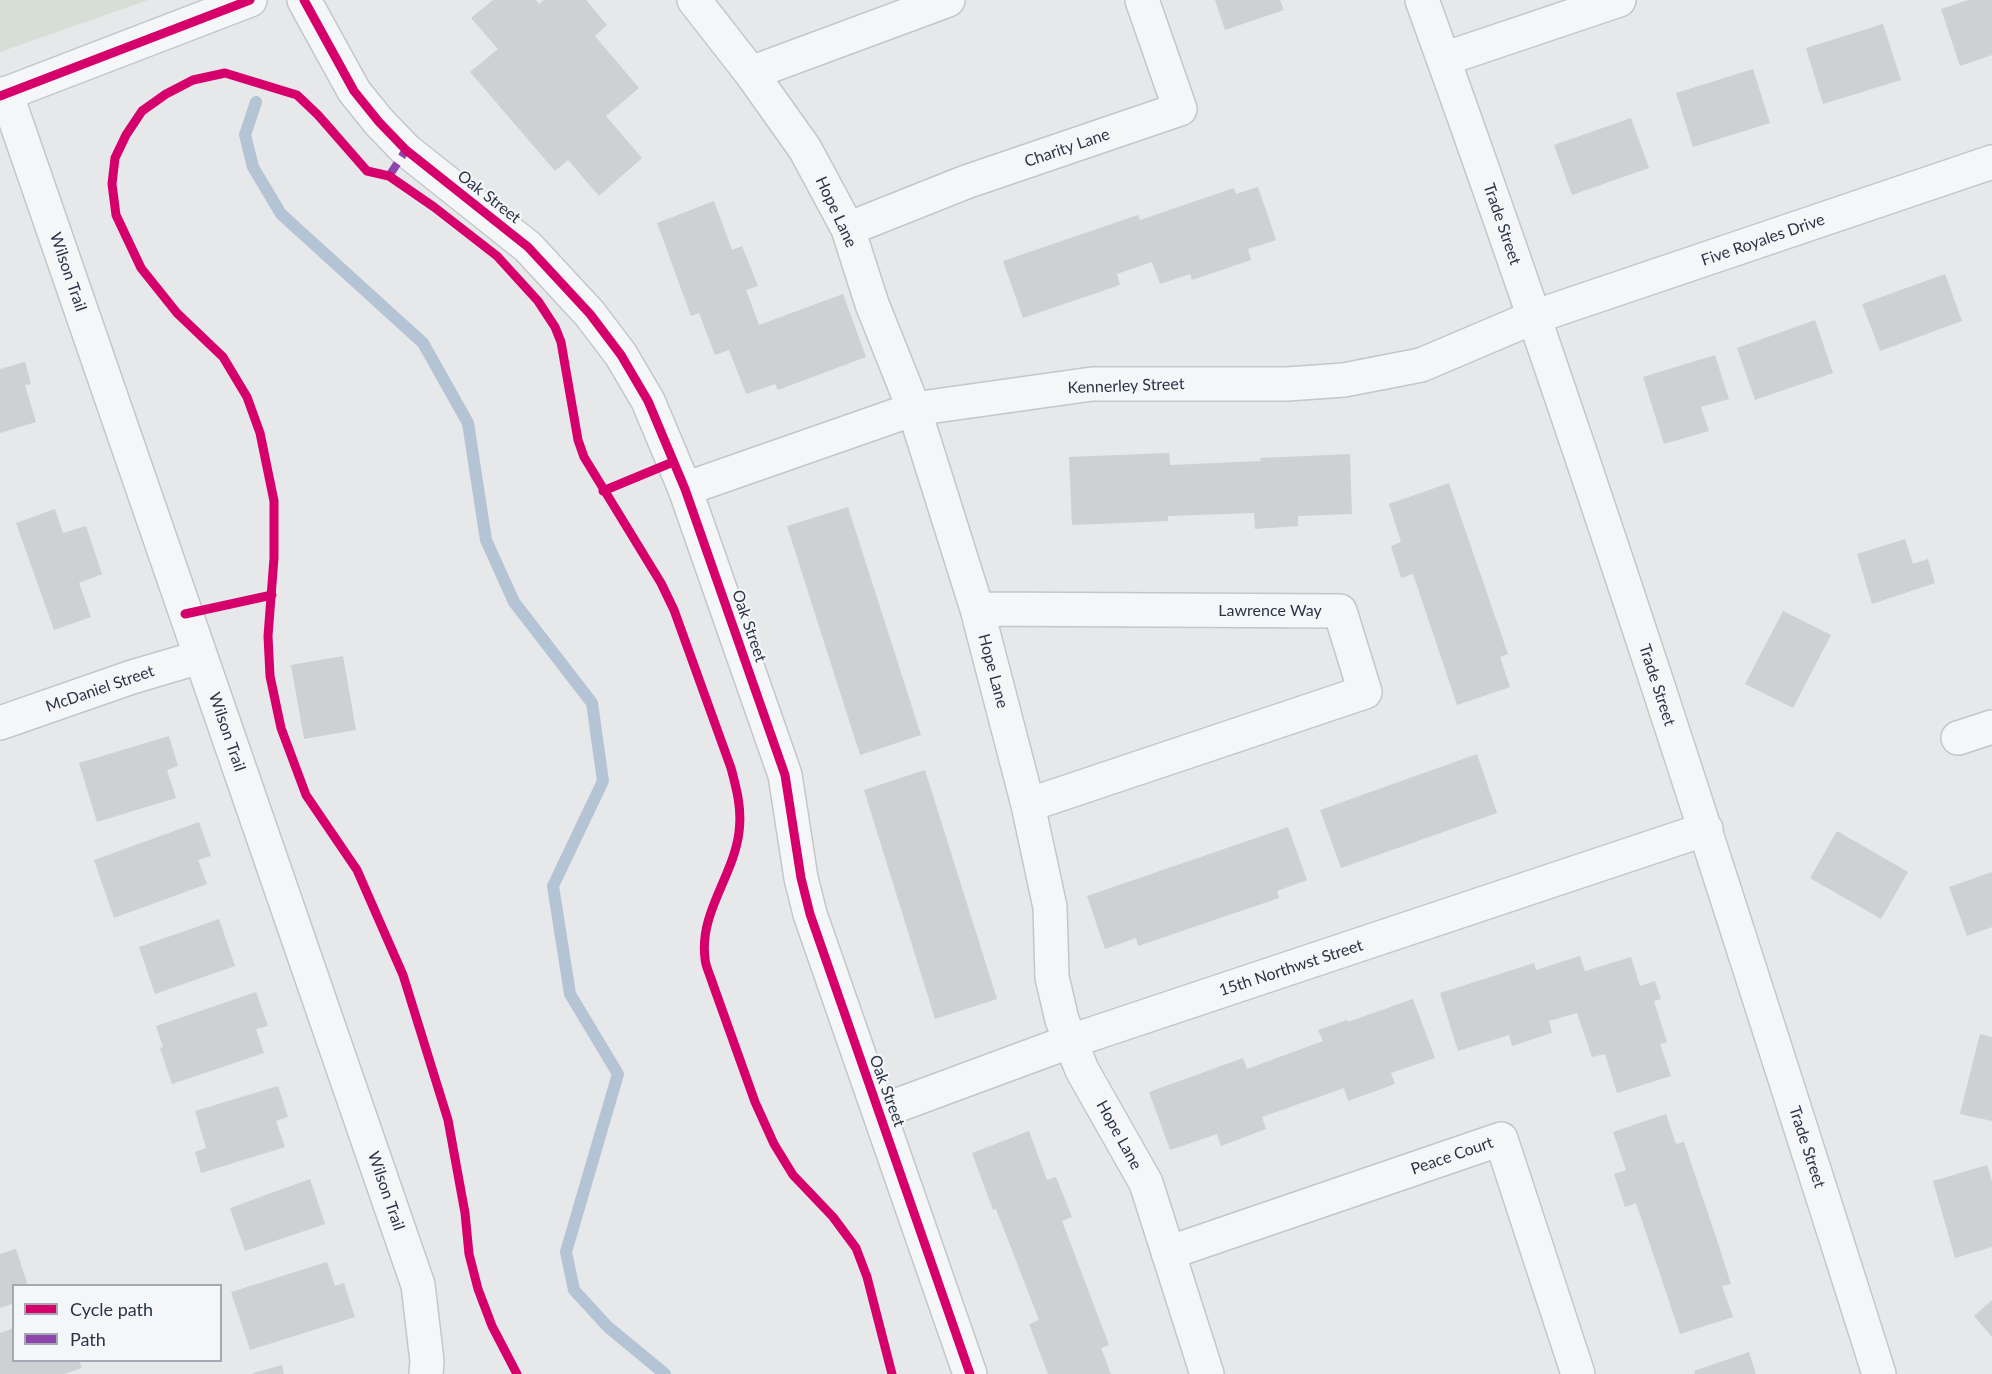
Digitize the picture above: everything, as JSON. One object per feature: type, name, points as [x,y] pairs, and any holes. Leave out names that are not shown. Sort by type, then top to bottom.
[{"type":"street","points":[[3,95],[250,0]]},
{"type":"street","name":"Oak Street","points":[[304,0],[354,91],[379,122],[406,150],[528,247],[596,322],[621,355],[648,401],[685,489],[785,775],[801,878],[810,914],[970,1374]]},
{"type":"street","name":"Hope Lane","points":[[694,0],[752,73],[805,149],[848,229],[872,304],[914,409],[977,609],[1028,805],[1050,907],[1052,978],[1062,1020],[1083,1071],[1146,1183],[1207,1374]]},
{"type":"street","points":[[752,73],[948,0]]},
{"type":"street","name":"Charity Lane","points":[[848,229],[966,182],[1180,109],[1142,0]]},
{"type":"street","name":"Trade Street","points":[[1422,0],[1534,317],[1706,829],[1879,1374]]},
{"type":"street","points":[[1444,59],[1619,0]]},
{"type":"street","name":"Wilson Trail","points":[[3,95],[418,1285],[427,1361],[426,1374]]},
{"type":"street","name":"Five Royales Drive","points":[[1534,317],[1992,162]]},
{"type":"street","name":"Kennerley Street","points":[[685,489],[914,409],[1092,384],[1287,384],[1344,380],[1421,364],[1534,317]]},
{"type":"street","name":"Lawrence Way","points":[[977,609],[1340,611],[1365,692],[1028,805]]},
{"type":"street","name":"McDaniel Street","points":[[0,723],[132,677],[200,657]]},
{"type":"street","points":[[1958,738],[1992,728]]},
{"type":"street","name":"15th Northwst Street","points":[[879,1112],[1071,1041],[1706,829]]},
{"type":"street","name":"Peace Court","points":[[1168,1253],[1501,1139],[1578,1374]]},
{"type":"shaded area","points":[[0,0],[148,0],[0,52]]},
{"type":"building","points":[[493,0],[536,0],[539,4],[544,0],[586,0],[607,25],[595,36],[639,88],[606,116],[642,158],[599,196],[568,160],[555,171],[470,72],[498,49],[471,18]]},
{"type":"building","points":[[1215,0],[1280,0],[1284,10],[1225,30]]},
{"type":"building","points":[[1968,0],[1992,0],[1992,55],[1960,66],[1941,9]]},
{"type":"building","points":[[1883,24],[1901,80],[1823,104],[1806,48]]},
{"type":"building","points":[[1753,69],[1770,123],[1693,147],[1676,93]]},
{"type":"building","points":[[1631,118],[1649,168],[1572,195],[1554,145]]},
{"type":"building","points":[[1258,187],[1276,240],[1248,249],[1251,260],[1192,280],[1190,274],[1160,284],[1152,262],[1117,274],[1120,285],[1023,318],[1003,261],[1138,215],[1140,220],[1234,188],[1236,194]]},
{"type":"building","points":[[714,201],[732,250],[742,246],[758,286],[746,290],[759,325],[843,294],[866,357],[778,390],[775,384],[746,394],[729,350],[715,355],[699,313],[691,316],[657,223]]},
{"type":"building","points":[[1945,274],[1962,321],[1880,351],[1862,304]]},
{"type":"building","points":[[1815,320],[1833,373],[1755,400],[1737,348]]},
{"type":"building","points":[[1715,355],[1729,399],[1701,407],[1709,431],[1664,444],[1643,377]]},
{"type":"building","points":[[25,362],[31,384],[25,385],[36,422],[0,433],[0,369]]},
{"type":"building","points":[[1169,453],[1170,465],[1350,454],[1352,514],[1298,516],[1298,526],[1255,529],[1254,513],[1168,516],[1168,521],[1072,525],[1069,457]]},
{"type":"building","points":[[1449,483],[1508,654],[1500,657],[1510,687],[1457,705],[1413,574],[1401,578],[1391,546],[1401,542],[1389,504]]},
{"type":"building","points":[[848,507],[921,735],[860,755],[787,526]]},
{"type":"building","points":[[55,509],[63,533],[86,526],[102,574],[79,583],[91,617],[54,630],[16,523]]},
{"type":"building","points":[[1905,539],[1913,564],[1928,559],[1935,583],[1872,604],[1857,554]]},
{"type":"building","points":[[1783,611],[1831,635],[1793,708],[1745,684]]},
{"type":"building","points":[[343,656],[356,730],[304,739],[291,665]]},
{"type":"building","points":[[169,736],[178,766],[167,770],[176,798],[97,822],[79,763]]},
{"type":"building","points":[[1477,754],[1497,813],[1341,868],[1320,810]]},
{"type":"building","points":[[925,770],[997,999],[935,1019],[864,790]]},
{"type":"building","points":[[199,822],[211,856],[198,860],[207,884],[114,918],[94,860]]},
{"type":"building","points":[[1288,827],[1307,880],[1277,891],[1279,898],[1138,946],[1136,938],[1105,949],[1087,896]]},
{"type":"building","points":[[1837,831],[1908,872],[1881,919],[1810,878]]},
{"type":"building","points":[[1992,872],[1992,927],[1967,936],[1949,887]]},
{"type":"building","points":[[219,919],[235,966],[155,994],[139,947]]},
{"type":"building","points":[[1580,956],[1585,971],[1631,957],[1640,986],[1655,981],[1661,999],[1654,1001],[1667,1042],[1660,1044],[1671,1076],[1617,1093],[1605,1054],[1592,1057],[1577,1013],[1549,1021],[1552,1033],[1512,1046],[1509,1035],[1458,1051],[1440,993],[1534,963],[1536,970]]},
{"type":"building","points":[[256,992],[268,1026],[256,1029],[264,1053],[172,1084],[160,1048],[163,1047],[156,1026]]},
{"type":"building","points":[[1413,999],[1435,1058],[1391,1073],[1395,1084],[1348,1101],[1344,1088],[1262,1117],[1266,1129],[1221,1146],[1217,1134],[1170,1150],[1149,1092],[1243,1058],[1247,1069],[1323,1041],[1318,1030]]},
{"type":"building","points":[[1980,1034],[1992,1037],[1992,1121],[1960,1114]]},
{"type":"building","points":[[278,1086],[288,1117],[276,1121],[285,1147],[201,1173],[195,1152],[206,1148],[195,1111]]},
{"type":"building","points":[[1666,1114],[1676,1144],[1684,1142],[1731,1284],[1722,1286],[1733,1317],[1680,1334],[1636,1203],[1625,1207],[1614,1174],[1626,1170],[1613,1132]]},
{"type":"building","points":[[1029,1131],[1047,1180],[1056,1177],[1072,1217],[1062,1221],[1109,1345],[1101,1348],[1111,1374],[1048,1374],[1029,1324],[1039,1320],[972,1153]]},
{"type":"building","points":[[1987,1165],[1992,1181],[1992,1247],[1955,1258],[1933,1181]]},
{"type":"building","points":[[310,1179],[325,1224],[245,1251],[230,1208]]},
{"type":"building","points":[[16,1249],[27,1284],[12,1284],[12,1304],[0,1308],[0,1254]]},
{"type":"building","points":[[327,1262],[335,1286],[344,1283],[355,1317],[250,1350],[231,1292]]},
{"type":"building","points":[[1992,1300],[1992,1337],[1974,1316]]},
{"type":"building","points":[[12,1329],[12,1362],[80,1362],[82,1368],[64,1374],[0,1374],[0,1333]]},
{"type":"building","points":[[1749,1352],[1756,1374],[1695,1374],[1694,1371]]},
{"type":"building","points":[[282,1365],[284,1374],[253,1374],[253,1373]]},
{"type":"waterway","points":[[256,102],[245,135],[253,167],[281,214],[423,343],[468,423],[486,540],[514,602],[592,703],[603,781],[553,886],[570,994],[618,1074],[566,1252],[574,1290],[608,1327],[665,1374]]},
{"type":"marked path","points":[[389,176],[406,150]]},
{"type":"cycle path","points":[[0,96],[250,0]]},
{"type":"cycle path","points":[[304,0],[354,91],[379,122],[406,150],[528,247],[590,314],[621,355],[648,401],[685,489],[785,775],[801,878],[810,914],[970,1374]]},
{"type":"cycle path","points":[[517,1374],[492,1326],[478,1289],[469,1254],[465,1213],[448,1120],[403,975],[357,870],[306,795],[281,728],[270,676],[268,636],[274,558],[274,501],[260,433],[247,397],[223,357],[177,313],[141,268],[116,215],[112,184],[115,158],[126,135],[142,111],[166,94],[193,80],[225,73],[297,95],[318,115],[367,171],[389,176],[434,207],[497,256],[538,301],[555,327],[561,342],[578,440],[584,457],[661,583],[674,610],[735,784],[739,808],[739,832],[731,864],[707,925],[705,941],[707,967],[755,1102],[774,1144],[793,1175],[833,1217],[856,1248],[867,1277],[892,1374]]},
{"type":"cycle path","points":[[603,491],[673,462]]},
{"type":"cycle path","points":[[185,614],[272,595]]}]
